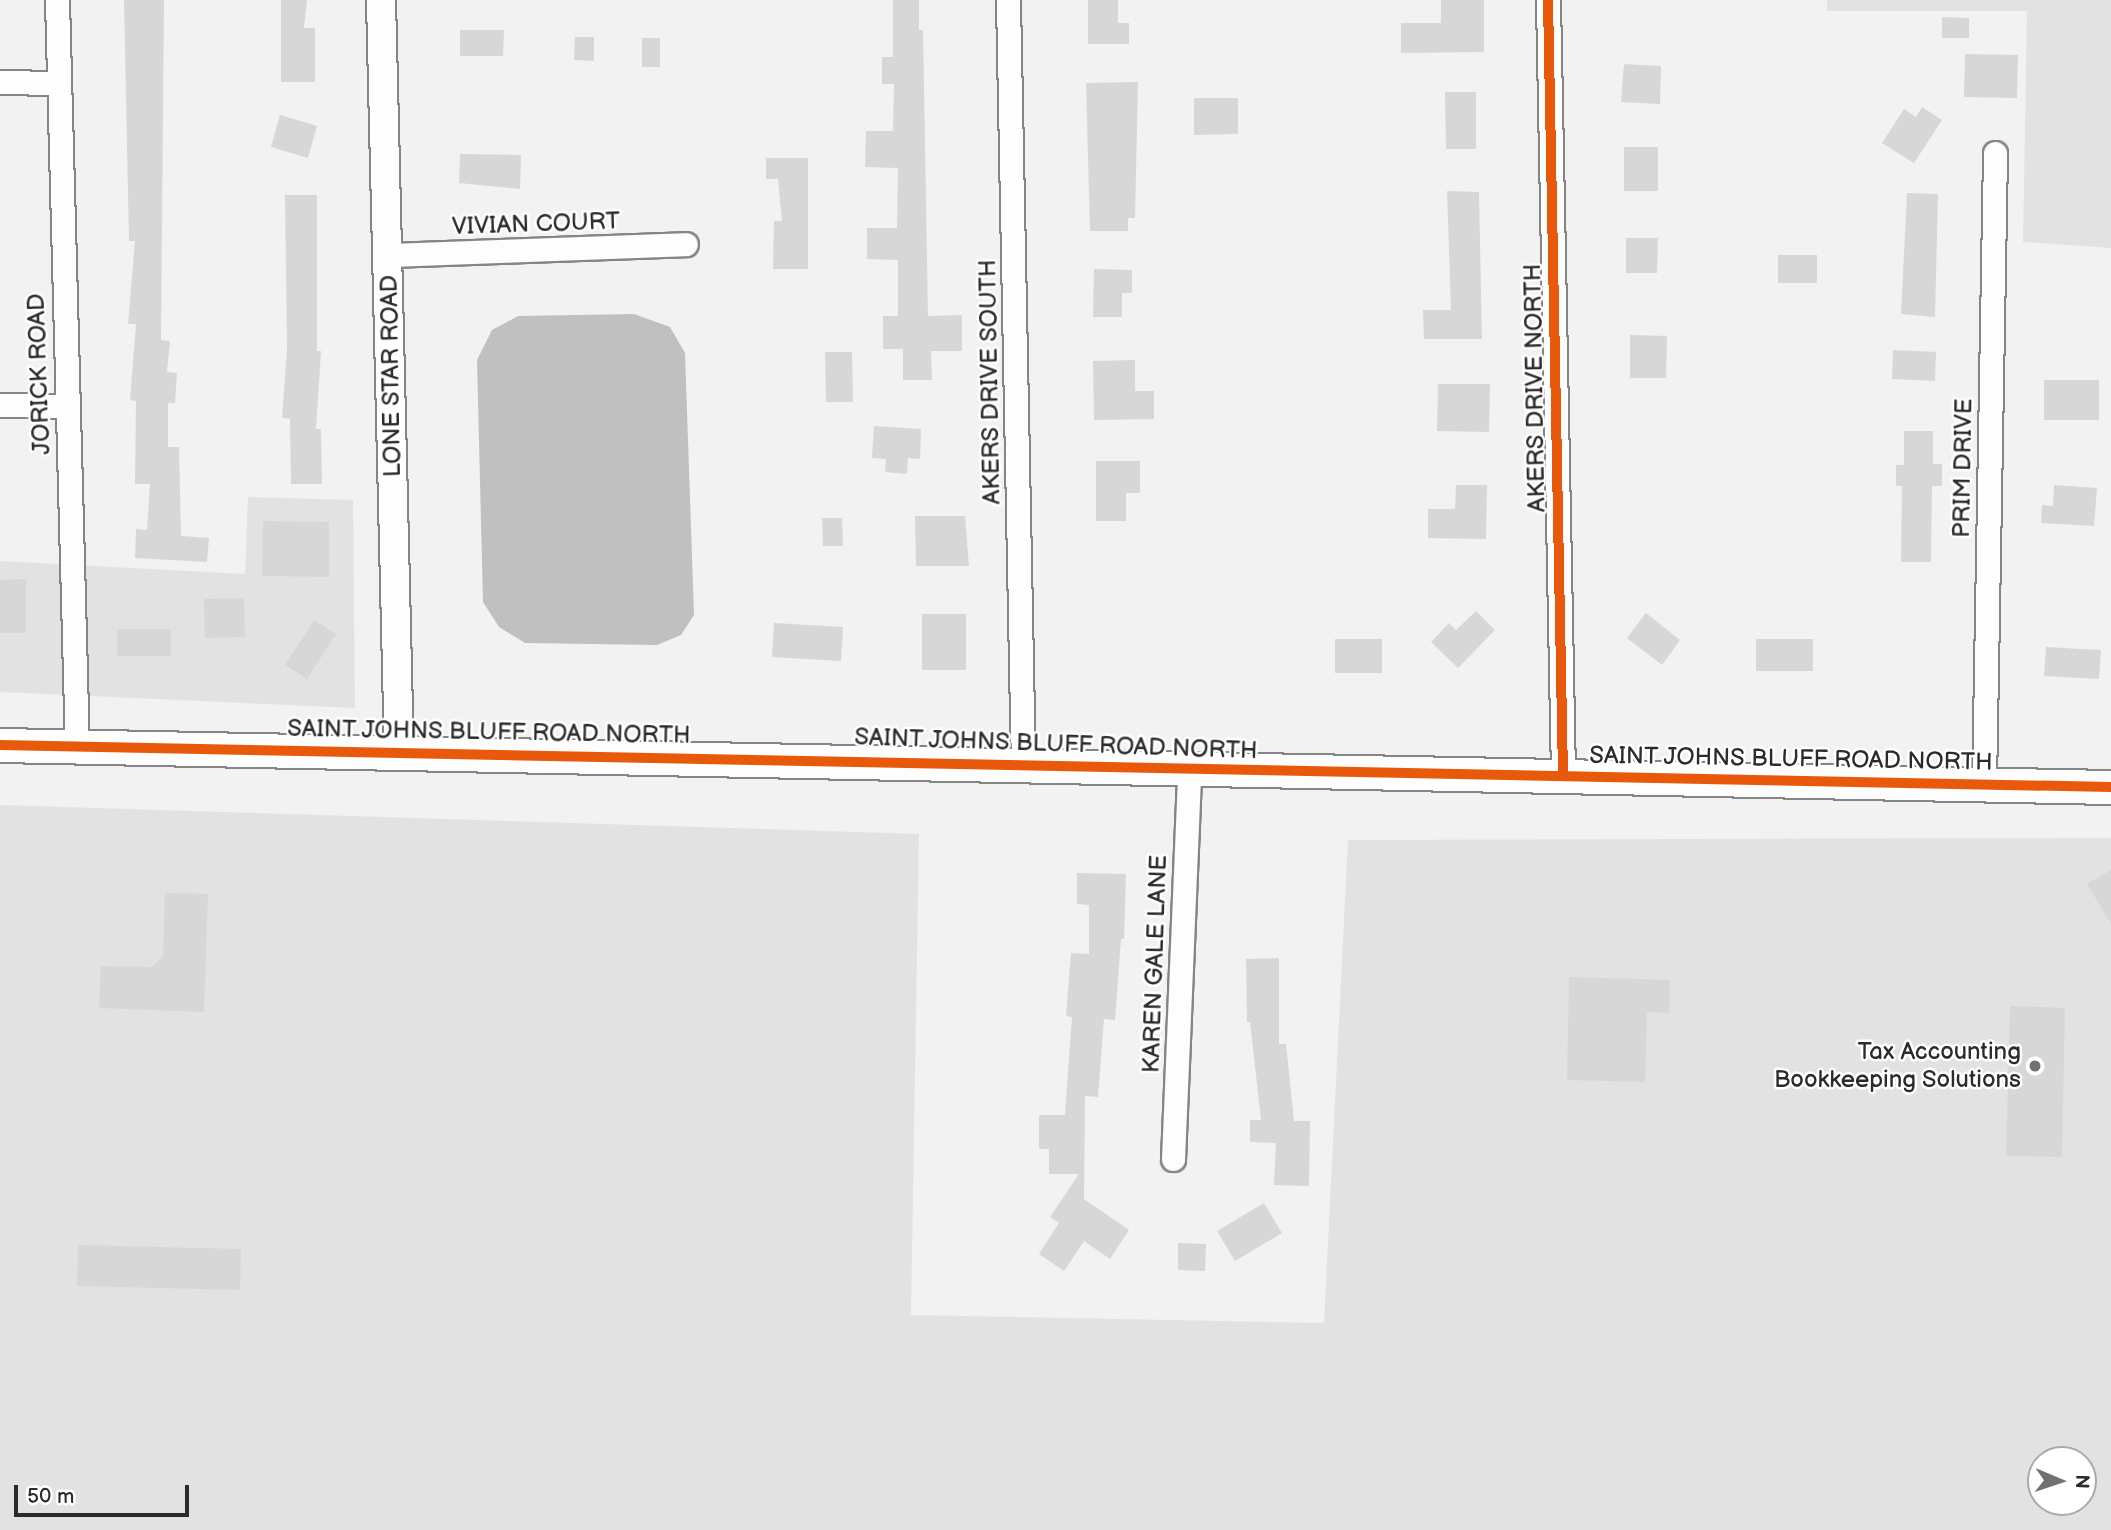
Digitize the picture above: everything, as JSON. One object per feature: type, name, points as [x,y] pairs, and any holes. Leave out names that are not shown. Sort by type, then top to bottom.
[{"type":"main road","name":"SAINT JOHNS BLUFF ROAD NORTH","points":[[0,745],[2111,787]]},
{"type":"street","name":"JORICK ROAD","points":[[57,0],[77,747]]},
{"type":"street","name":"LONE STAR ROAD","points":[[381,0],[400,752]]},
{"type":"street","name":"AKERS DRIVE SOUTH","points":[[1008,0],[1023,764]]},
{"type":"street","name":"AKERS DRIVE NORTH","points":[[1548,0],[1563,775]]},
{"type":"street","points":[[0,82],[58,83]]},
{"type":"street","name":"PRIM DRIVE","points":[[1984,784],[1995,153]]},
{"type":"street","name":"VIVIAN COURT","points":[[388,256],[686,244]]},
{"type":"street","points":[[0,405],[66,406]]},
{"type":"street","name":"KAREN GALE LANE","points":[[1173,1159],[1189,770]]},
{"type":"shaded area","points":[[1827,0],[2111,0],[2111,248],[2023,242],[2027,11],[1827,11]]},
{"type":"shaded area","points":[[634,314],[670,327],[685,353],[694,615],[681,635],[657,645],[525,643],[499,627],[483,602],[477,360],[492,330],[518,316]]},
{"type":"shaded area","points":[[248,497],[353,500],[355,708],[0,692],[0,561],[245,574]]},
{"type":"shaded area","points":[[0,805],[919,834],[911,1315],[1324,1323],[1348,840],[2111,838],[2111,1530],[0,1530]]},
{"type":"building","points":[[124,0],[164,0],[161,340],[170,341],[167,372],[177,373],[175,403],[168,403],[168,447],[179,447],[181,536],[209,538],[207,562],[135,558],[136,529],[147,530],[150,484],[135,484],[136,401],[130,400],[136,324],[128,324],[135,241],[129,241]]},
{"type":"building","points":[[281,0],[307,0],[304,28],[315,28],[315,82],[281,82]]},
{"type":"building","points":[[893,0],[919,0],[919,30],[923,30],[928,316],[962,315],[962,351],[931,351],[932,380],[903,380],[903,349],[883,349],[883,316],[898,316],[898,260],[867,259],[867,228],[897,228],[898,168],[865,167],[866,131],[893,131],[894,84],[882,84],[882,57],[893,57]]},
{"type":"building","points":[[1088,0],[1118,0],[1118,23],[1129,23],[1129,44],[1088,44]]},
{"type":"building","points":[[1441,0],[1484,0],[1484,52],[1401,53],[1401,23],[1441,23]]},
{"type":"building","points":[[1942,17],[1969,18],[1969,38],[1942,38]]},
{"type":"building","points":[[460,30],[504,30],[503,56],[460,56]]},
{"type":"building","points":[[575,37],[594,37],[594,61],[574,60]]},
{"type":"building","points":[[642,38],[660,38],[660,67],[642,67]]},
{"type":"building","points":[[1965,54],[2018,55],[2017,98],[1964,97]]},
{"type":"building","points":[[1624,64],[1661,66],[1660,104],[1621,102]]},
{"type":"building","points":[[1138,82],[1135,218],[1128,218],[1128,231],[1090,231],[1086,83]]},
{"type":"building","points":[[1445,92],[1476,92],[1476,149],[1446,149]]},
{"type":"building","points":[[1194,98],[1238,98],[1238,134],[1194,135]]},
{"type":"building","points":[[1922,107],[1942,120],[1914,163],[1882,143],[1904,109],[1916,117]]},
{"type":"building","points":[[280,115],[317,126],[308,158],[271,147]]},
{"type":"building","points":[[1624,147],[1658,147],[1658,191],[1624,191]]},
{"type":"building","points":[[460,154],[521,155],[520,189],[459,183]]},
{"type":"building","points":[[766,158],[808,158],[808,269],[773,269],[774,221],[782,221],[778,179],[766,179]]},
{"type":"building","points":[[1447,191],[1479,192],[1482,339],[1424,339],[1423,310],[1451,310]]},
{"type":"building","points":[[1907,193],[1938,194],[1935,317],[1901,314]]},
{"type":"building","points":[[285,195],[317,195],[317,351],[321,351],[316,429],[321,429],[322,484],[291,484],[290,419],[282,418],[287,349]]},
{"type":"building","points":[[1626,238],[1658,238],[1657,273],[1626,273]]},
{"type":"building","points":[[1778,255],[1817,255],[1817,283],[1778,283]]},
{"type":"building","points":[[1094,269],[1132,270],[1132,293],[1122,293],[1122,317],[1093,317]]},
{"type":"building","points":[[1630,335],[1667,336],[1666,378],[1630,378]]},
{"type":"building","points":[[1893,350],[1936,352],[1935,381],[1892,379]]},
{"type":"building","points":[[825,352],[852,352],[853,402],[826,402]]},
{"type":"building","points":[[1135,360],[1135,391],[1154,391],[1154,419],[1094,420],[1093,361]]},
{"type":"building","points":[[2044,380],[2099,380],[2099,420],[2044,420]]},
{"type":"building","points":[[1438,384],[1490,384],[1489,432],[1437,431]]},
{"type":"building","points":[[874,426],[921,429],[920,459],[908,458],[907,474],[885,472],[886,459],[872,458]]},
{"type":"building","points":[[1904,431],[1933,431],[1933,464],[1942,464],[1942,486],[1932,486],[1931,562],[1901,562],[1902,486],[1896,486],[1896,465],[1904,465]]},
{"type":"building","points":[[1096,461],[1140,461],[1140,493],[1126,493],[1126,521],[1096,521]]},
{"type":"building","points":[[1456,485],[1487,485],[1486,539],[1428,538],[1428,509],[1455,509]]},
{"type":"building","points":[[2054,485],[2097,488],[2094,526],[2041,523],[2042,505],[2053,506]]},
{"type":"building","points":[[915,516],[965,516],[969,566],[916,566]]},
{"type":"building","points":[[822,518],[842,518],[843,546],[823,546]]},
{"type":"building","points":[[263,521],[329,522],[329,577],[262,576]]},
{"type":"building","points":[[26,579],[26,633],[0,633],[0,580]]},
{"type":"building","points":[[244,598],[245,637],[205,638],[204,599]]},
{"type":"building","points":[[1476,611],[1495,630],[1458,668],[1431,642],[1449,623],[1456,630]]},
{"type":"building","points":[[1646,613],[1680,640],[1662,665],[1627,638]]},
{"type":"building","points":[[922,614],[966,614],[966,670],[922,670]]},
{"type":"building","points":[[314,620],[336,634],[307,679],[285,665]]},
{"type":"building","points":[[774,623],[843,627],[841,661],[772,657]]},
{"type":"building","points":[[117,629],[171,629],[171,656],[117,656]]},
{"type":"building","points":[[1335,639],[1382,639],[1382,673],[1335,673]]},
{"type":"building","points":[[1756,639],[1813,639],[1813,671],[1756,671]]},
{"type":"building","points":[[2046,647],[2101,650],[2099,679],[2044,676]]},
{"type":"building","points":[[2111,870],[2111,924],[2087,884]]},
{"type":"building","points":[[1077,873],[1126,874],[1124,939],[1121,939],[1115,1020],[1104,1019],[1098,1097],[1085,1096],[1084,1199],[1129,1230],[1110,1259],[1084,1241],[1064,1271],[1039,1254],[1059,1223],[1050,1217],[1079,1174],[1049,1174],[1049,1149],[1039,1149],[1039,1115],[1065,1115],[1072,1017],[1066,1016],[1071,953],[1089,954],[1089,905],[1077,904]]},
{"type":"building","points":[[165,893],[208,894],[204,1012],[99,1008],[101,966],[152,967],[163,956]]},
{"type":"building","points":[[1279,958],[1279,1044],[1286,1044],[1294,1121],[1310,1121],[1309,1186],[1274,1185],[1276,1143],[1250,1142],[1250,1120],[1261,1120],[1250,1022],[1247,1022],[1246,959]]},
{"type":"building","points":[[1569,977],[1670,980],[1669,1013],[1647,1012],[1645,1082],[1567,1080]]},
{"type":"building","points":[[2010,1006],[2065,1008],[2062,1157],[2006,1156]]},
{"type":"building","points":[[1264,1203],[1282,1233],[1235,1261],[1217,1231]]},
{"type":"building","points":[[1178,1243],[1206,1244],[1205,1271],[1178,1270]]},
{"type":"building","points":[[78,1245],[241,1249],[240,1290],[77,1286]]},
{"type":"cycle path","points":[[1548,0],[1563,775]]},
{"type":"cycle path","points":[[0,745],[2111,787]]},
{"type":"place","name":"Tax Accounting Bookkeeping Solutions","points":[[2035,1066]]}]
